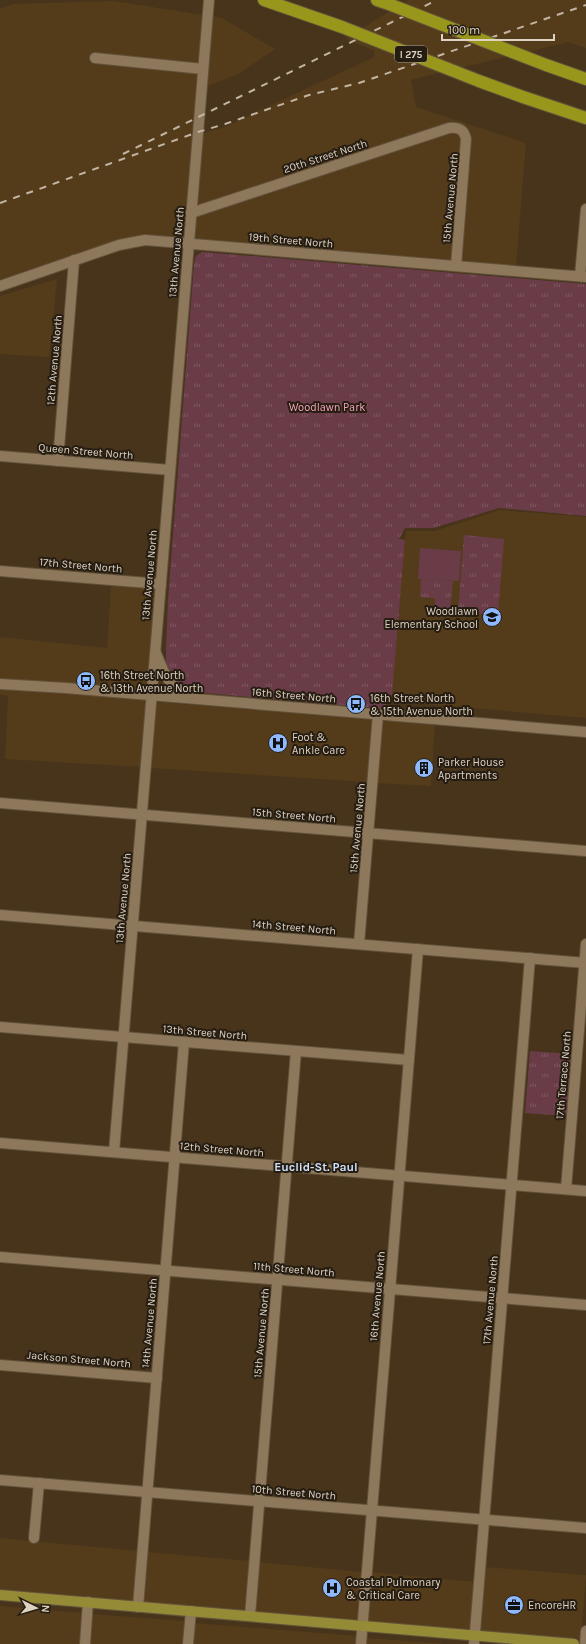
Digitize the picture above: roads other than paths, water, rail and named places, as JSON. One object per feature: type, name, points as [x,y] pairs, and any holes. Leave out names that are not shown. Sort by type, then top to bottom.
[{"type":"highway","name":"I 275","points":[[264,0],[342,27],[479,81],[586,118]]},
{"type":"highway","points":[[381,2],[584,78]]},
{"type":"main road","points":[[0,1595],[362,1626],[474,1640],[574,1644]]},
{"type":"street","name":"13th Avenue North","points":[[114,1152],[209,0]]},
{"type":"street","points":[[95,58],[203,69]]},
{"type":"street","name":"20th Street North","points":[[191,213],[448,128],[456,127],[465,133]]},
{"type":"street","name":"15th Avenue North","points":[[456,266],[466,139],[465,133]]},
{"type":"street","points":[[583,276],[586,209]]},
{"type":"street","name":"19th Street North","points":[[0,286],[74,260],[132,242],[146,240],[583,276]]},
{"type":"street","name":"12th Avenue North","points":[[58,461],[74,260]]},
{"type":"street","name":"Queen Street North","points":[[0,456],[170,470]]},
{"type":"street","name":"17th Street North","points":[[0,571],[161,584]]},
{"type":"street","points":[[155,650],[167,679],[176,690],[190,698]]},
{"type":"street","name":"16th Street North","points":[[0,684],[190,698],[586,732]]},
{"type":"street","name":"15th Avenue North","points":[[359,944],[378,714]]},
{"type":"street","name":"15th Street North","points":[[0,803],[586,851]]},
{"type":"street","name":"14th Street North","points":[[0,915],[585,963]]},
{"type":"street","points":[[585,963],[586,944]]},
{"type":"street","name":"16th Avenue North","points":[[361,1644],[418,949]]},
{"type":"street","name":"17th Avenue North","points":[[474,1640],[530,958]]},
{"type":"street","name":"17th Terrace North","points":[[566,1189],[585,963]]},
{"type":"street","name":"13th Street North","points":[[0,1027],[408,1060]]},
{"type":"street","name":"14th Avenue North","points":[[138,1606],[184,1042]]},
{"type":"street","name":"15th Avenue North","points":[[250,1616],[296,1051]]},
{"type":"street","name":"12th Street North","points":[[0,1143],[586,1191]]},
{"type":"street","name":"11th Street North","points":[[0,1257],[586,1305]]},
{"type":"street","name":"Jackson Street North","points":[[0,1365],[157,1378]]},
{"type":"street","name":"10th Street North","points":[[0,1480],[586,1528]]},
{"type":"street","points":[[34,1538],[39,1483]]},
{"type":"street","points":[[85,1644],[88,1602]]},
{"type":"street","points":[[188,1644],[191,1611]]},
{"type":"street","points":[[585,1644],[586,1631]]},
{"type":"railway","points":[[123,154],[437,0]]},
{"type":"railway","points":[[0,203],[198,132],[309,95],[359,83],[586,5]]},
{"type":"place","name":"Woodlawn Elementary School","points":[[492,617]]},
{"type":"place","name":"16th Street North & 13th Avenue North","points":[[86,681]]},
{"type":"place","name":"16th Street North & 15th Avenue North","points":[[356,704]]},
{"type":"place","name":"Foot & Ankle Care","points":[[278,743]]},
{"type":"place","name":"Parker House Apartments","points":[[424,768]]},
{"type":"place","name":"Coastal Pulmonary & Critical Care","points":[[332,1588]]},
{"type":"place","name":"EncoreHR","points":[[514,1605]]},
{"type":"district","name":"Euclid-St. Paul","points":[[316,1167]]},
{"type":"park label","name":"Woodlawn Park","points":[[327,407]]}]
